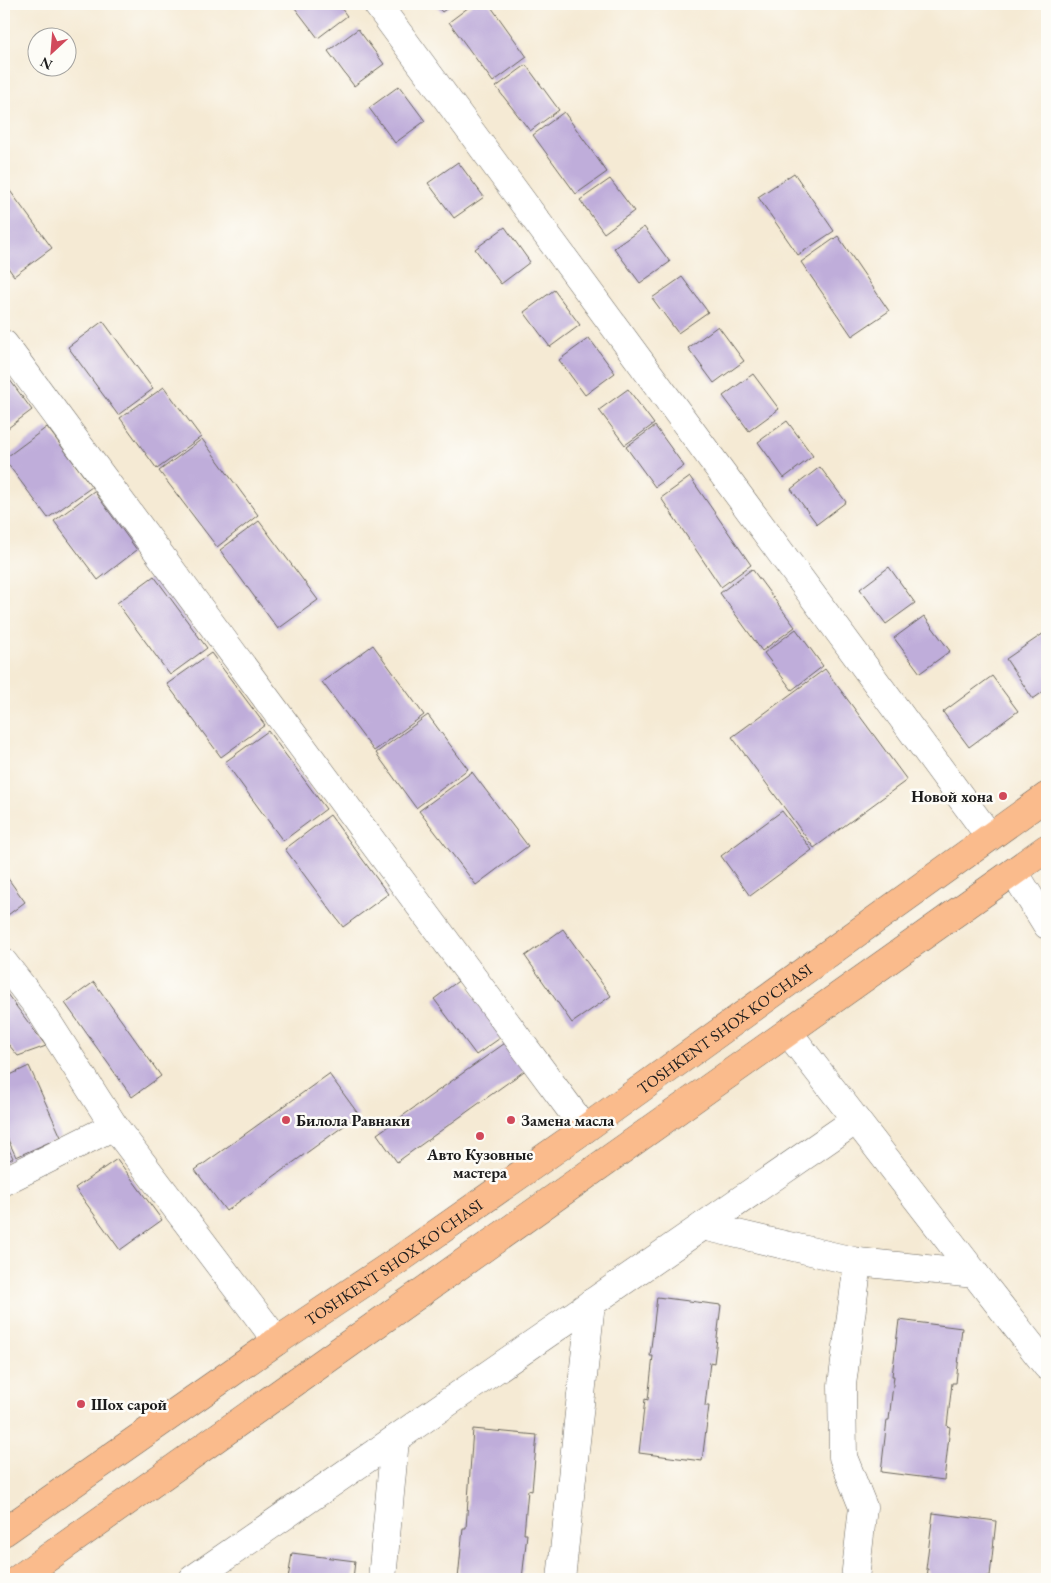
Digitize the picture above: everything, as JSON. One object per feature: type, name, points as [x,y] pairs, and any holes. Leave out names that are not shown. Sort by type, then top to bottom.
[{"type":"main road","name":"TOSHKENT SHOX KO'CHASI","points":[[4,1532],[277,1341],[408,1253],[1047,796]]},
{"type":"main road","points":[[18,1579],[1047,848]]},
{"type":"main road","points":[[408,1253],[432,1285]]},
{"type":"street","points":[[377,4],[990,837]]},
{"type":"street","points":[[4,344],[585,1128]]},
{"type":"street","points":[[1014,872],[1047,925]]},
{"type":"street","points":[[4,963],[38,1007],[114,1126],[277,1341]]},
{"type":"street","points":[[788,1032],[1047,1366]]},
{"type":"street","points":[[206,1575],[394,1440],[856,1120]]},
{"type":"street","points":[[4,1181],[114,1126]]},
{"type":"street","points":[[703,1226],[858,1262],[975,1274]]},
{"type":"street","points":[[855,1579],[863,1507],[843,1457],[842,1385],[858,1262]]},
{"type":"street","points":[[562,1579],[591,1303]]},
{"type":"street","points":[[382,1579],[394,1440]]},
{"type":"building","points":[[292,4],[338,4],[347,16],[318,38]]},
{"type":"building","points":[[435,4],[453,4],[442,12]]},
{"type":"building","points":[[473,4],[489,4],[527,57],[493,82],[449,22]]},
{"type":"building","points":[[358,29],[384,64],[354,86],[328,51]]},
{"type":"building","points":[[526,65],[559,110],[530,131],[496,87]]},
{"type":"building","points":[[399,86],[425,121],[395,143],[369,108]]},
{"type":"building","points":[[564,112],[607,172],[576,194],[533,135]]},
{"type":"building","points":[[458,162],[484,197],[454,218],[428,183]]},
{"type":"building","points":[[794,173],[834,231],[798,255],[758,197]]},
{"type":"building","points":[[610,179],[634,211],[604,233],[580,200]]},
{"type":"building","points":[[5,184],[52,248],[14,276],[4,262]]},
{"type":"building","points":[[505,227],[530,262],[501,284],[475,249]]},
{"type":"building","points":[[644,227],[670,262],[640,283],[614,248]]},
{"type":"building","points":[[838,236],[889,311],[852,336],[801,262]]},
{"type":"building","points":[[682,277],[708,312],[678,333],[652,298]]},
{"type":"building","points":[[554,290],[580,325],[550,347],[524,312]]},
{"type":"building","points":[[103,321],[153,389],[118,415],[68,347]]},
{"type":"building","points":[[718,326],[744,361],[714,383],[688,348]]},
{"type":"building","points":[[589,338],[615,373],[585,395],[559,360]]},
{"type":"building","points":[[4,372],[32,410],[4,431]]},
{"type":"building","points":[[753,374],[779,409],[749,431],[723,396]]},
{"type":"building","points":[[164,387],[201,437],[157,469],[120,418]]},
{"type":"building","points":[[628,389],[654,424],[625,445],[599,410]]},
{"type":"building","points":[[787,421],[813,456],[784,478],[758,442]]},
{"type":"building","points":[[655,426],[684,466],[655,487],[626,447]]},
{"type":"building","points":[[47,427],[92,487],[48,518],[4,459]]},
{"type":"building","points":[[202,439],[258,515],[217,547],[159,471]]},
{"type":"building","points":[[820,467],[846,502],[817,524],[791,489]]},
{"type":"building","points":[[690,477],[751,565],[721,587],[661,498]]},
{"type":"building","points":[[94,491],[137,550],[98,580],[54,521]]},
{"type":"building","points":[[259,521],[318,600],[278,629],[220,550]]},
{"type":"building","points":[[889,567],[915,603],[886,624],[860,589]]},
{"type":"building","points":[[752,569],[795,627],[762,651],[720,593]]},
{"type":"building","points":[[154,576],[207,648],[170,675],[117,603]]},
{"type":"building","points":[[924,616],[950,651],[920,673],[894,638]]},
{"type":"building","points":[[796,629],[823,666],[792,690],[764,653]]},
{"type":"building","points":[[1047,631],[1047,689],[1033,699],[1006,659]]},
{"type":"building","points":[[373,645],[424,715],[374,751],[322,682]]},
{"type":"building","points":[[211,653],[265,725],[221,757],[167,684]]},
{"type":"building","points":[[825,669],[907,780],[814,848],[732,737]]},
{"type":"building","points":[[992,676],[1018,711],[969,747],[943,712]]},
{"type":"building","points":[[428,715],[468,769],[416,808],[376,753]]},
{"type":"building","points":[[268,731],[326,809],[283,841],[225,762]]},
{"type":"building","points":[[472,772],[528,846],[476,885],[419,811]]},
{"type":"building","points":[[782,811],[812,850],[750,896],[721,856]]},
{"type":"building","points":[[330,815],[388,894],[343,927],[285,849]]},
{"type":"building","points":[[4,873],[25,902],[4,918]]},
{"type":"building","points":[[563,929],[611,996],[572,1023],[525,956]]},
{"type":"building","points":[[461,979],[503,1036],[476,1055],[434,999]]},
{"type":"building","points":[[94,982],[161,1076],[132,1097],[65,1003]]},
{"type":"building","points":[[4,990],[46,1046],[18,1056],[4,1039]]},
{"type":"building","points":[[508,1041],[527,1069],[397,1162],[377,1134]]},
{"type":"building","points":[[29,1066],[61,1137],[16,1157],[4,1131],[4,1078]]},
{"type":"building","points":[[329,1074],[359,1115],[226,1211],[195,1170]]},
{"type":"building","points":[[4,1139],[13,1158],[4,1163]]},
{"type":"building","points":[[117,1159],[162,1220],[120,1250],[75,1188]]},
{"type":"building","points":[[657,1297],[721,1305],[714,1363],[710,1362],[705,1406],[709,1406],[702,1461],[639,1453],[645,1399],[648,1400],[653,1356],[650,1356]]},
{"type":"building","points":[[899,1320],[962,1328],[956,1383],[952,1383],[947,1426],[950,1427],[944,1480],[881,1472],[887,1420],[889,1420]]},
{"type":"building","points":[[473,1429],[537,1435],[532,1491],[528,1490],[524,1534],[527,1534],[522,1579],[458,1579],[463,1528],[466,1528]]},
{"type":"building","points":[[933,1513],[996,1521],[990,1576],[986,1576],[986,1579],[927,1579],[928,1569],[926,1569]]},
{"type":"building","points":[[292,1553],[355,1561],[353,1579],[288,1579]]},
{"type":"place","name":"Новой хона","points":[[1003,796]]},
{"type":"place","name":"Билола Равнаки","points":[[286,1120]]},
{"type":"place","name":"Замена масла","points":[[511,1120]]},
{"type":"place","name":"Авто Кузовные мастера","points":[[480,1136]]},
{"type":"place","name":"Шох сарой","points":[[81,1404]]}]
